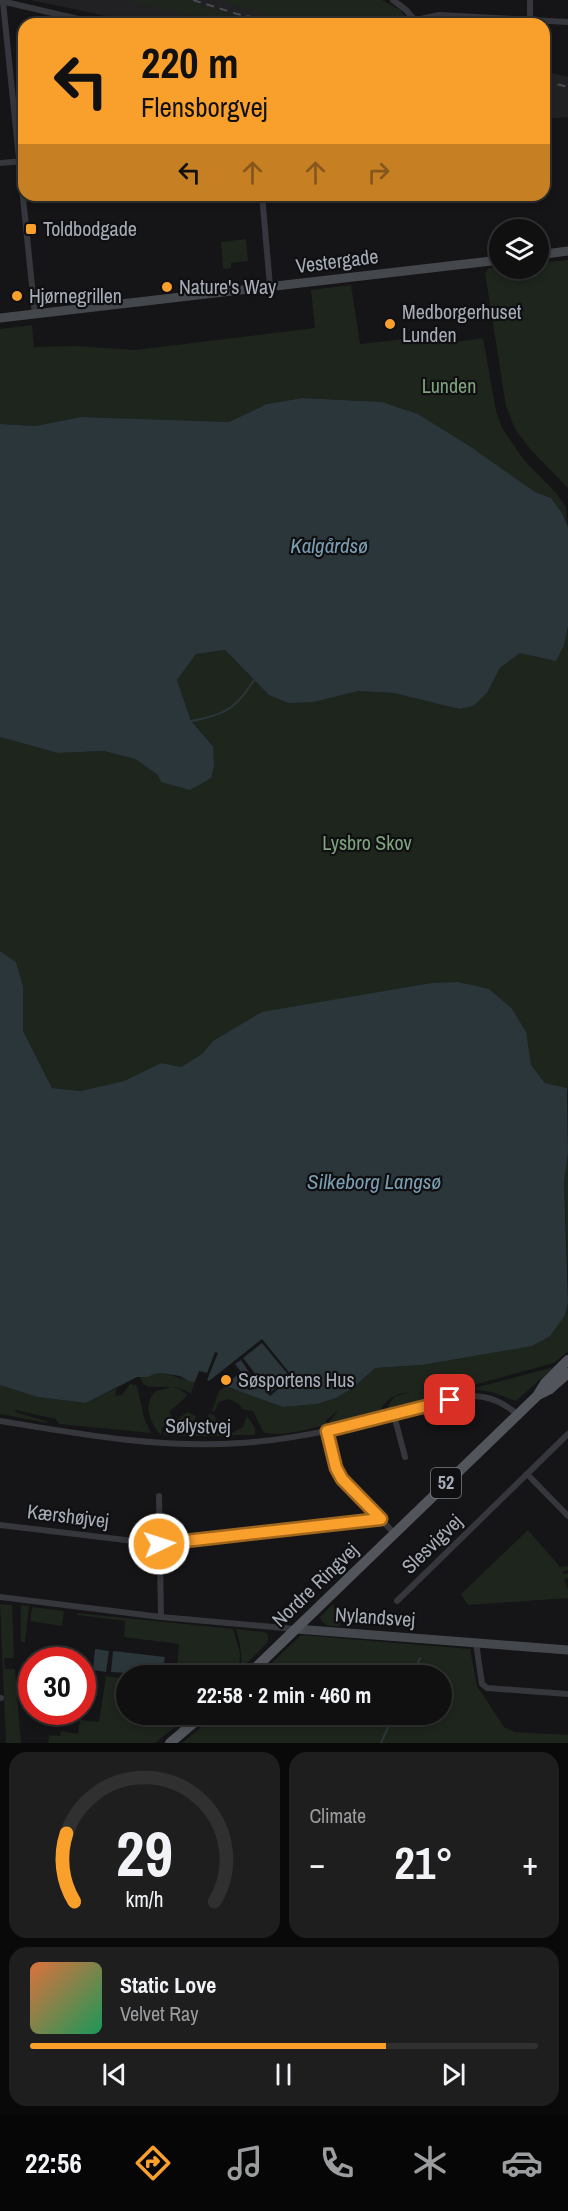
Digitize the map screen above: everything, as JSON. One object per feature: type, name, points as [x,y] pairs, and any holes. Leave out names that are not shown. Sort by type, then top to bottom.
[{"type":"main road","name":"Nordre Ringvej","points":[[258,1665],[537,1395],[545,1383],[568,1360]]},
{"type":"main road","points":[[550,1389],[568,1367]]},
{"type":"main road","name":"Nordre Ringvej","points":[[537,1395],[550,1389],[568,1373]]},
{"type":"main road","points":[[170,1743],[191,1725]]},
{"type":"street","points":[[530,0],[530,18]]},
{"type":"street","points":[[395,1],[413,18]]},
{"type":"street","points":[[18,129],[2,2],[73,18]]},
{"type":"street","points":[[430,18],[439,15],[507,18]]},
{"type":"street","points":[[550,21],[568,22]]},
{"type":"street","points":[[0,163],[18,161]]},
{"type":"street","points":[[25,201],[35,315]]},
{"type":"street","points":[[263,201],[270,286]]},
{"type":"street","points":[[549,254],[568,251]]},
{"type":"street","name":"Vestergade","points":[[0,318],[489,261]]},
{"type":"street","name":"Sølystvej","points":[[0,1421],[92,1436],[159,1442],[239,1444],[327,1431],[465,1396],[479,1396],[502,1402],[517,1414]]},
{"type":"street","points":[[394,1415],[405,1457]]},
{"type":"street","points":[[327,1431],[336,1468],[342,1479],[394,1533]]},
{"type":"street","name":"Slesvigvej","points":[[397,1601],[568,1434]]},
{"type":"street","points":[[527,1474],[568,1516]]},
{"type":"street","points":[[159,1496],[161,1617]]},
{"type":"street","name":"Kærshøjvej","points":[[0,1525],[159,1544],[381,1519]]},
{"type":"street","name":"Nylandsvej","points":[[0,1597],[161,1617],[568,1650]]},
{"type":"street","points":[[476,1643],[482,1684],[487,1688],[568,1694]]},
{"type":"shaded area","points":[[30,0],[283,0],[358,18],[116,18]]},
{"type":"shaded area","points":[[550,72],[568,77],[568,117],[550,119]]},
{"type":"green space","points":[[123,0],[186,0],[244,18],[206,18]]},
{"type":"green space","points":[[219,0],[282,2],[283,0],[382,0],[400,10],[406,18],[278,18]]},
{"type":"green space","points":[[246,239],[248,261],[231,263],[231,268],[223,269],[221,242]]},
{"type":"green space","points":[[568,260],[568,488],[530,449],[515,429],[506,406],[485,273],[489,268],[489,279],[549,279],[549,262]]},
{"type":"green space","name":"Lunden","points":[[351,285],[360,344],[415,338],[443,344],[483,338],[496,411],[502,428],[524,460],[556,493],[566,507],[568,527],[562,513],[551,498],[535,492],[471,447],[418,414],[382,402],[302,398],[267,404],[229,422],[81,417],[35,426],[0,424],[0,329],[32,325],[34,347],[76,346],[135,350],[315,328],[311,290]]},
{"type":"green space","name":"Lysbro Skov","points":[[568,627],[568,1096],[567,1088],[545,1083],[531,1065],[431,983],[370,994],[213,1041],[202,1054],[181,1067],[161,1063],[124,1081],[82,1091],[52,1088],[23,1031],[23,986],[16,962],[0,951],[0,737],[58,753],[104,751],[135,759],[158,775],[213,745],[191,721],[177,680],[196,654],[225,650],[269,695],[314,702],[358,691],[394,693],[459,709],[487,693],[500,668],[520,653],[564,645]]},
{"type":"green space","points":[[568,1153],[568,1277],[564,1183]]},
{"type":"green space","points":[[568,1302],[568,1351],[554,1363],[386,1409],[394,1397],[411,1392],[401,1394],[389,1399],[380,1411],[331,1424],[329,1422],[338,1411],[326,1420],[327,1425],[287,1433],[264,1433],[253,1411],[242,1409],[239,1404],[229,1399],[219,1402],[214,1412],[212,1411],[219,1391],[225,1387],[248,1393],[283,1407],[317,1404],[336,1398],[353,1388],[375,1368],[422,1365],[531,1346],[565,1315]]},
{"type":"green space","points":[[554,1367],[516,1401],[492,1392],[471,1389]]},
{"type":"green space","points":[[161,1373],[195,1381],[191,1394],[178,1388],[148,1386],[143,1384],[140,1377]]},
{"type":"green space","points":[[130,1384],[137,1386],[144,1418],[151,1433],[59,1424],[56,1419],[16,1410],[15,1412],[48,1423],[0,1414],[0,1385],[37,1397],[86,1403],[117,1388],[115,1396],[122,1395]]},
{"type":"green space","points":[[172,1387],[188,1395],[169,1412],[174,1419],[162,1428],[161,1435],[151,1419],[149,1402],[156,1391]]},
{"type":"green space","points":[[187,1412],[196,1416],[190,1436],[164,1435],[164,1430]]},
{"type":"green space","points":[[209,1414],[214,1415],[218,1423],[228,1428],[229,1436],[192,1436],[196,1423],[205,1425]]},
{"type":"green space","points":[[247,1416],[255,1428],[255,1435],[232,1435],[243,1427]]},
{"type":"green space","points":[[528,1530],[560,1567],[568,1566],[568,1570],[562,1572],[563,1574],[568,1573],[568,1578],[564,1579],[568,1598],[468,1605],[461,1594]]},
{"type":"green space","points":[[0,1604],[12,1605],[14,1658],[4,1658],[5,1669],[15,1669],[21,1743],[6,1743]]},
{"type":"green space","points":[[333,1604],[341,1626],[328,1626],[322,1622],[320,1617]]},
{"type":"green space","points":[[21,1605],[29,1606],[25,1642],[21,1642]]},
{"type":"green space","points":[[32,1607],[64,1611],[62,1626],[30,1621]]},
{"type":"green space","points":[[77,1613],[233,1629],[240,1653],[239,1665],[177,1665],[179,1644],[124,1637],[125,1621],[77,1615]]},
{"type":"green space","points":[[236,1629],[268,1634],[268,1642],[245,1665],[242,1665]]},
{"type":"green space","points":[[301,1635],[470,1649],[477,1686],[504,1727],[515,1732],[568,1735],[568,1743],[182,1743],[204,1725],[452,1725],[452,1665],[270,1665]]},
{"type":"green space","points":[[106,1676],[116,1678],[116,1725],[178,1725],[155,1743],[48,1743],[49,1735],[60,1736],[61,1731],[78,1734],[79,1725],[96,1725],[96,1722],[99,1722]]},
{"type":"water","name":"Kalgårdsø","points":[[302,398],[382,402],[418,414],[471,447],[535,492],[551,498],[562,513],[568,527],[568,627],[564,645],[556,661],[520,653],[500,668],[487,693],[473,706],[459,709],[394,693],[358,691],[314,702],[289,703],[269,695],[225,650],[196,654],[177,680],[191,721],[213,746],[214,766],[211,778],[190,790],[161,782],[158,775],[135,759],[104,751],[58,753],[0,737],[0,424],[35,426],[81,417],[229,422],[267,404]]},
{"type":"water","name":"Silkeborg Langsø","points":[[0,951],[16,962],[23,986],[23,1031],[52,1088],[81,1091],[124,1081],[161,1063],[181,1067],[202,1054],[213,1041],[262,1012],[431,983],[458,982],[489,989],[512,1009],[526,1032],[531,1065],[545,1083],[567,1088],[568,1153],[564,1183],[568,1302],[565,1315],[550,1336],[532,1346],[422,1365],[375,1368],[353,1388],[336,1398],[317,1404],[283,1407],[231,1388],[189,1381],[180,1376],[161,1373],[148,1377],[137,1377],[86,1403],[37,1397],[0,1385]]},
{"type":"water","points":[[96,1649],[109,1651],[106,1672],[96,1670]]},
{"type":"water","points":[[113,1651],[165,1657],[164,1665],[116,1665],[116,1672],[111,1672]]},
{"type":"pier","points":[[262,1339],[292,1376],[291,1378],[262,1343],[243,1358],[270,1393],[289,1377],[290,1379],[270,1396],[256,1379],[254,1380],[241,1360],[235,1364],[241,1372],[220,1389],[194,1384],[199,1371],[207,1373],[215,1352],[218,1353],[207,1380],[209,1381]]},
{"type":"waterway","points":[[191,721],[228,709],[241,698],[254,680]]},
{"type":"waterway","points":[[417,1665],[420,1658]]},
{"type":"waterway","points":[[381,1743],[389,1725]]},
{"type":"railway","points":[[193,0],[255,18]]},
{"type":"railway","points":[[550,82],[568,87]]},
{"type":"place","name":"Toldbodgade","points":[[31,229]]},
{"type":"place","name":"Nature's Way","points":[[167,287]]},
{"type":"place","name":"Hjørnegrillen","points":[[17,296]]},
{"type":"place","name":"Medborgerhuset Lunden","points":[[390,324]]},
{"type":"place","name":"Søsportens Hus","points":[[226,1380]]},
{"type":"route","points":[[159,1544],[193,1542],[381,1519],[342,1479],[336,1468],[327,1431],[450,1400]]}]
